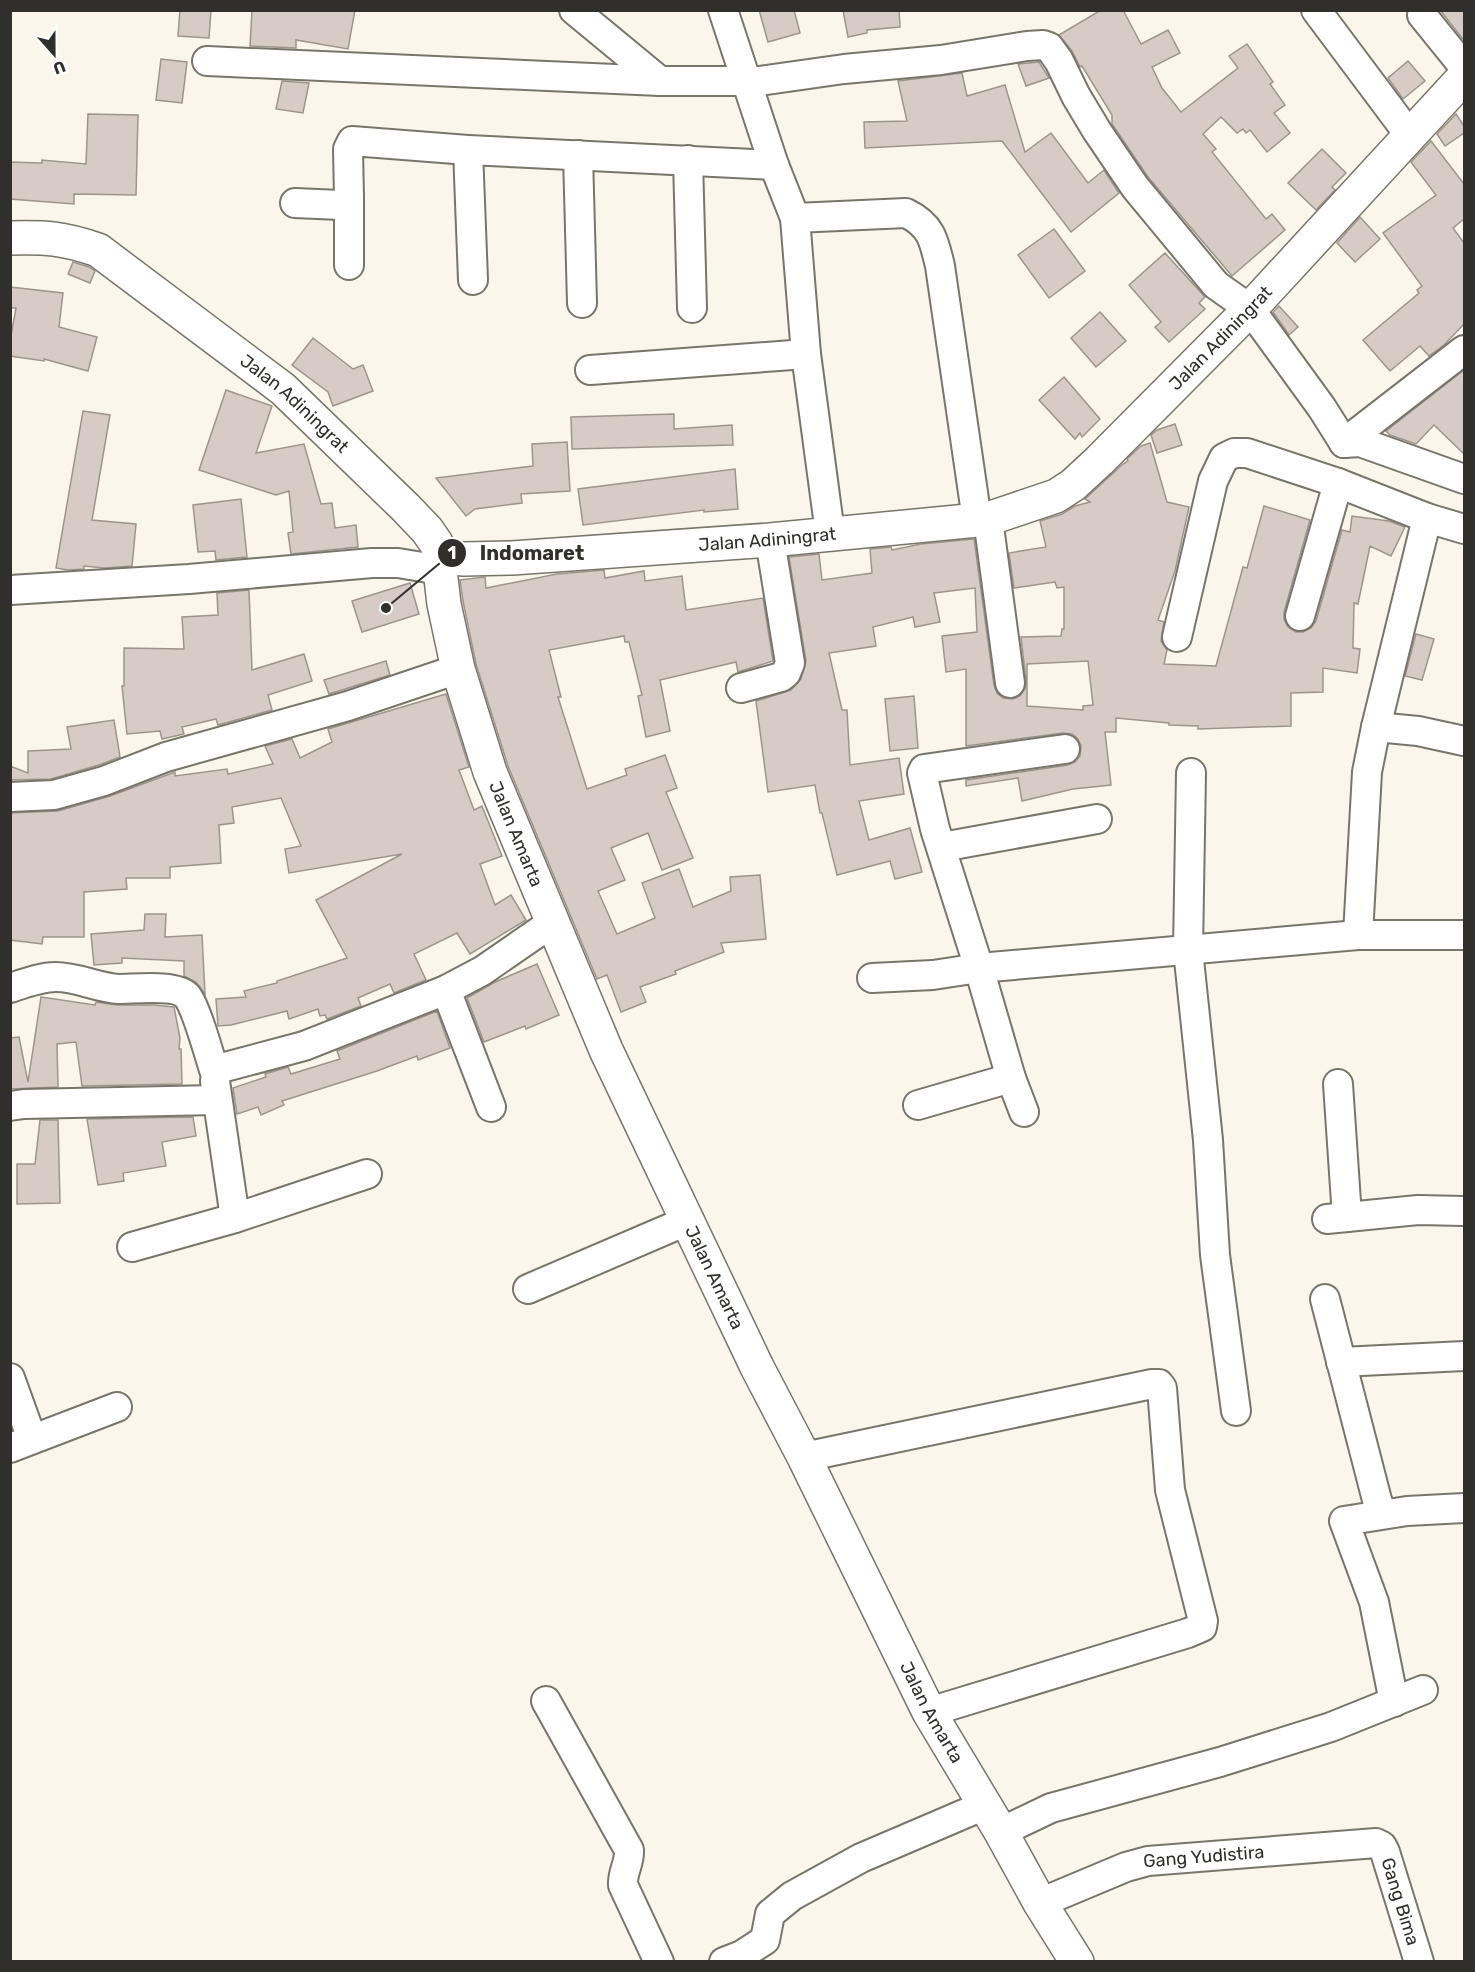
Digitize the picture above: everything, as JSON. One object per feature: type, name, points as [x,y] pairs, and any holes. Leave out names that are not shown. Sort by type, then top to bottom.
[{"type":"street","points":[[574,10],[660,81]]},
{"type":"street","points":[[723,10],[774,165],[795,218],[806,354],[830,533]]},
{"type":"street","points":[[1316,10],[1411,137]]},
{"type":"street","points":[[1422,15],[1464,68]]},
{"type":"street","points":[[207,61],[660,81],[746,81],[941,60],[1043,45],[1053,51],[1076,96],[1135,188],[1216,285],[1250,309],[1322,408],[1344,443]]},
{"type":"street","name":"Jalan Adiningrat","points":[[10,238],[50,237],[98,250],[283,389],[426,530],[436,543],[441,563],[770,540],[982,520],[1056,496],[1073,484],[1250,309],[1464,77]]},
{"type":"street","points":[[349,265],[348,149],[352,141],[468,150],[774,165]]},
{"type":"street","points":[[468,150],[473,280]]},
{"type":"street","points":[[578,155],[582,303]]},
{"type":"street","points":[[688,160],[692,308]]},
{"type":"street","points":[[295,203],[340,205],[347,203],[349,198]]},
{"type":"street","points":[[795,218],[906,213],[927,226],[936,245],[1010,684]]},
{"type":"street","points":[[1344,443],[1464,350]]},
{"type":"street","points":[[590,370],[806,354]]},
{"type":"street","points":[[1344,443],[1360,442],[1464,479]]},
{"type":"street","points":[[1177,637],[1213,481],[1224,458],[1234,453],[1247,453],[1338,483],[1427,518],[1464,529]]},
{"type":"street","points":[[1300,616],[1338,483]]},
{"type":"street","points":[[1358,935],[1367,772],[1427,518]]},
{"type":"street","points":[[741,688],[781,677],[786,673],[790,663],[770,540]]},
{"type":"street","points":[[10,590],[189,579],[372,563],[441,563]]},
{"type":"street","name":"Jalan Amarta","points":[[441,563],[444,604],[458,669],[490,772],[635,1113],[689,1220],[757,1367],[804,1457],[929,1712],[1077,1962]]},
{"type":"street","points":[[10,797],[54,795],[104,781],[166,757],[348,706],[458,669]]},
{"type":"street","points":[[1376,727],[1418,731],[1464,741]]},
{"type":"street","points":[[1024,1112],[1011,1078],[935,829],[922,773],[924,769],[1065,749]]},
{"type":"street","points":[[1191,773],[1188,950],[1208,1140],[1215,1255],[1236,1411]]},
{"type":"street","points":[[942,847],[1097,819]]},
{"type":"street","points":[[214,1070],[304,1046],[446,990],[482,971],[553,922]]},
{"type":"street","points":[[872,978],[933,975],[979,968],[1358,935],[1464,935]]},
{"type":"street","points":[[10,987],[52,977],[72,977],[104,988],[165,989],[186,995],[214,1070],[216,1100],[235,1218]]},
{"type":"street","points":[[446,990],[491,1107]]},
{"type":"street","points":[[918,1105],[1011,1078]]},
{"type":"street","points":[[1338,1084],[1337,1218],[1418,1210],[1464,1210]]},
{"type":"street","points":[[10,1106],[41,1103],[216,1100]]},
{"type":"street","points":[[132,1247],[235,1218],[367,1174]]},
{"type":"street","points":[[528,1289],[689,1220]]},
{"type":"street","points":[[1325,1299],[1382,1514]]},
{"type":"street","points":[[1341,1362],[1464,1356]]},
{"type":"street","points":[[10,1378],[21,1444],[117,1407]]},
{"type":"street","points":[[804,1457],[1152,1384],[1159,1384],[1162,1388],[1170,1490],[1203,1621],[1202,1627],[929,1712]]},
{"type":"street","points":[[1394,1702],[1374,1602],[1344,1521],[1382,1514],[1464,1508]]},
{"type":"street","points":[[724,1962],[742,1955],[765,1940],[770,1914],[792,1896],[861,1858],[993,1819],[1051,1808],[1220,1762],[1331,1727],[1423,1690]]},
{"type":"street","points":[[546,1701],[629,1850],[623,1873],[623,1886],[659,1962]]},
{"type":"street","name":"Gang Yudistira","points":[[1040,1902],[1126,1867],[1148,1861],[1376,1843]]},
{"type":"street","name":"Gang Bima","points":[[1376,1843],[1382,1846],[1419,1962]]},
{"type":"building","points":[[180,10],[211,10],[209,38],[178,36]]},
{"type":"building","points":[[252,10],[355,10],[348,49],[296,40],[296,48],[250,46]]},
{"type":"building","points":[[759,10],[794,10],[800,33],[768,42]]},
{"type":"building","points":[[843,10],[899,10],[900,27],[867,30],[867,33],[848,37]]},
{"type":"building","points":[[1101,10],[1123,10],[1141,44],[1168,30],[1180,53],[1152,67],[1162,88],[1181,112],[1238,68],[1229,56],[1247,44],[1273,82],[1270,84],[1285,105],[1274,113],[1290,133],[1267,152],[1250,130],[1246,133],[1243,129],[1237,133],[1221,117],[1203,134],[1216,149],[1212,152],[1266,219],[1272,214],[1285,230],[1232,276],[1148,177],[1112,124],[1112,115],[1082,66],[1080,67],[1072,51],[1059,35]]},
{"type":"building","points":[[1440,10],[1464,10],[1464,40],[1462,38]]},
{"type":"building","points":[[161,59],[187,62],[182,103],[156,100]]},
{"type":"building","points":[[1408,61],[1425,81],[1403,99],[1388,78]]},
{"type":"building","points":[[1039,62],[1049,78],[1026,86],[1018,64]]},
{"type":"building","points":[[962,73],[967,96],[1005,85],[1025,152],[1051,133],[1088,183],[1104,170],[1119,193],[1071,232],[1002,141],[865,148],[864,122],[907,121],[898,81]]},
{"type":"building","points":[[282,81],[309,83],[303,113],[276,109]]},
{"type":"building","points":[[88,114],[138,115],[136,195],[74,194],[74,204],[10,199],[10,162],[42,163],[42,160],[86,164]]},
{"type":"building","points":[[1456,114],[1464,126],[1464,133],[1445,146],[1437,134]]},
{"type":"building","points":[[1431,141],[1464,184],[1464,219],[1453,228],[1464,243],[1464,324],[1444,345],[1429,356],[1420,346],[1390,371],[1363,340],[1419,293],[1417,290],[1422,286],[1383,233],[1436,195],[1411,162]]},
{"type":"building","points":[[1322,149],[1346,173],[1332,187],[1335,190],[1316,210],[1288,183]]},
{"type":"building","points":[[1360,217],[1380,239],[1355,262],[1337,243]]},
{"type":"building","points":[[1054,229],[1085,271],[1049,298],[1018,255]]},
{"type":"building","points":[[1165,253],[1205,297],[1199,303],[1205,309],[1169,342],[1155,327],[1161,322],[1129,285]]},
{"type":"building","points":[[73,262],[95,271],[90,283],[68,274]]},
{"type":"building","points":[[10,287],[63,293],[59,327],[97,337],[88,371],[44,359],[44,361],[10,356],[10,341],[16,308],[10,308]]},
{"type":"building","points":[[1279,306],[1298,327],[1289,335],[1273,312]]},
{"type":"building","points":[[1100,312],[1126,341],[1096,367],[1071,338]]},
{"type":"building","points":[[313,338],[353,369],[363,365],[373,391],[333,406],[328,392],[292,365]]},
{"type":"building","points":[[1464,370],[1464,454],[1434,425],[1416,444],[1390,435],[1386,431]]},
{"type":"building","points":[[1064,377],[1100,419],[1082,437],[1080,433],[1075,439],[1039,400]]},
{"type":"building","points":[[226,390],[272,406],[256,453],[304,444],[321,504],[332,503],[335,528],[356,525],[358,547],[291,554],[288,533],[293,532],[289,491],[276,495],[199,470]]},
{"type":"building","points":[[83,411],[110,415],[92,520],[136,524],[132,566],[104,568],[84,566],[84,569],[68,570],[56,568]]},
{"type":"building","points":[[674,414],[674,429],[732,425],[733,445],[572,449],[571,417]]},
{"type":"building","points":[[1175,424],[1182,445],[1157,453],[1151,435],[1157,430]]},
{"type":"building","points":[[567,442],[570,491],[521,494],[522,503],[475,509],[466,516],[436,478],[533,466],[532,444]]},
{"type":"building","points":[[1150,443],[1167,502],[1189,507],[1175,571],[1158,620],[1164,622],[1161,641],[1167,650],[1164,664],[1216,666],[1243,567],[1247,568],[1264,506],[1310,520],[1284,612],[1284,619],[1288,627],[1296,632],[1303,632],[1311,628],[1316,621],[1342,530],[1350,532],[1352,516],[1389,521],[1405,527],[1391,556],[1370,546],[1358,604],[1354,603],[1353,648],[1360,649],[1357,673],[1323,668],[1323,692],[1291,693],[1291,726],[1198,729],[1198,726],[1169,725],[1169,723],[1116,718],[1116,732],[1105,732],[1111,785],[1073,789],[1022,801],[1018,778],[966,786],[966,780],[1068,765],[1080,756],[1081,746],[1072,734],[1063,733],[966,746],[966,669],[946,672],[942,636],[977,632],[975,588],[934,593],[940,622],[915,627],[913,617],[873,627],[876,646],[829,653],[842,710],[847,710],[850,765],[899,758],[904,794],[859,801],[869,840],[910,828],[922,872],[895,879],[890,861],[837,875],[815,785],[768,792],[756,701],[791,690],[801,679],[806,661],[789,557],[819,554],[822,580],[872,573],[870,549],[891,547],[892,550],[921,544],[974,539],[994,685],[997,693],[1003,698],[1013,699],[1020,696],[1025,689],[1021,637],[1061,636],[1062,629],[1064,629],[1064,587],[1057,588],[1055,582],[1014,588],[1009,553],[1046,547],[1040,521],[1090,502],[1085,499],[1128,461],[1127,459],[1141,446]],"holes":[[[1088,661],[1093,705],[1083,706],[1083,710],[1027,706],[1027,664]]]},
{"type":"building","points":[[735,469],[738,509],[704,512],[704,510],[583,525],[578,489]]},
{"type":"building","points":[[241,499],[247,557],[216,560],[215,551],[198,552],[193,505]]},
{"type":"building","points":[[604,570],[605,578],[644,571],[645,581],[682,576],[686,610],[763,598],[773,661],[738,672],[736,662],[660,680],[670,731],[646,737],[638,696],[642,695],[629,642],[625,642],[624,636],[549,650],[561,697],[558,697],[587,789],[627,775],[625,769],[665,755],[677,788],[666,792],[693,858],[662,870],[648,833],[611,848],[625,880],[598,891],[617,934],[655,918],[642,883],[679,869],[693,907],[731,891],[730,877],[760,875],[766,939],[721,943],[724,952],[675,971],[676,974],[640,987],[646,1002],[621,1012],[607,975],[597,979],[508,766],[476,664],[460,580],[485,577],[486,588],[557,574]]},
{"type":"building","points":[[410,583],[419,614],[362,632],[352,601]]},
{"type":"building","points":[[249,590],[252,670],[304,654],[312,681],[268,695],[272,710],[218,725],[216,719],[182,727],[184,734],[162,739],[160,731],[127,734],[122,686],[124,686],[124,648],[184,649],[182,617],[218,615],[217,593]]},
{"type":"building","points":[[1416,634],[1434,639],[1422,680],[1405,676]]},
{"type":"building","points":[[386,661],[390,675],[329,694],[324,680]]},
{"type":"building","points":[[446,694],[469,767],[459,770],[474,810],[482,806],[502,856],[480,864],[495,905],[511,895],[526,920],[470,954],[457,933],[414,954],[426,980],[394,993],[390,984],[358,998],[361,1006],[327,1019],[325,1015],[320,1016],[318,1009],[289,1019],[287,1011],[218,1026],[216,999],[246,997],[244,991],[277,983],[277,981],[347,958],[316,900],[402,854],[289,873],[285,849],[301,846],[281,798],[232,807],[234,823],[219,825],[221,863],[170,867],[170,878],[126,878],[127,889],[84,892],[84,937],[43,937],[42,944],[10,940],[10,813],[58,811],[110,796],[175,772],[175,776],[227,769],[228,774],[273,764],[265,746],[292,739],[300,758],[332,742],[328,729]]},
{"type":"building","points":[[914,696],[918,748],[890,751],[885,699]]},
{"type":"building","points":[[114,720],[120,757],[51,779],[10,780],[10,766],[28,773],[28,751],[71,749],[67,727]]},
{"type":"building","points":[[145,914],[166,914],[165,937],[202,935],[205,994],[196,982],[184,976],[184,961],[122,958],[122,963],[94,965],[91,934],[144,930]]},
{"type":"building","points":[[537,964],[559,1015],[526,1029],[525,1026],[484,1042],[467,998],[495,982]]},
{"type":"building","points":[[41,997],[95,1005],[96,1002],[174,1007],[180,1038],[182,1084],[82,1086],[76,1042],[57,1044],[58,1087],[10,1089],[10,1038],[19,1037],[28,1082]]},
{"type":"building","points":[[437,1011],[450,1048],[418,1060],[417,1056],[282,1101],[284,1105],[261,1115],[258,1107],[237,1114],[233,1088],[288,1067],[291,1074],[340,1059],[337,1051]]},
{"type":"building","points":[[193,1117],[196,1136],[162,1142],[166,1166],[123,1173],[124,1181],[98,1185],[87,1119]]},
{"type":"building","points":[[40,1120],[58,1120],[60,1203],[17,1204],[17,1164],[35,1164]]},
{"type":"place","name":"Indomaret","points":[[386,608]]}]
